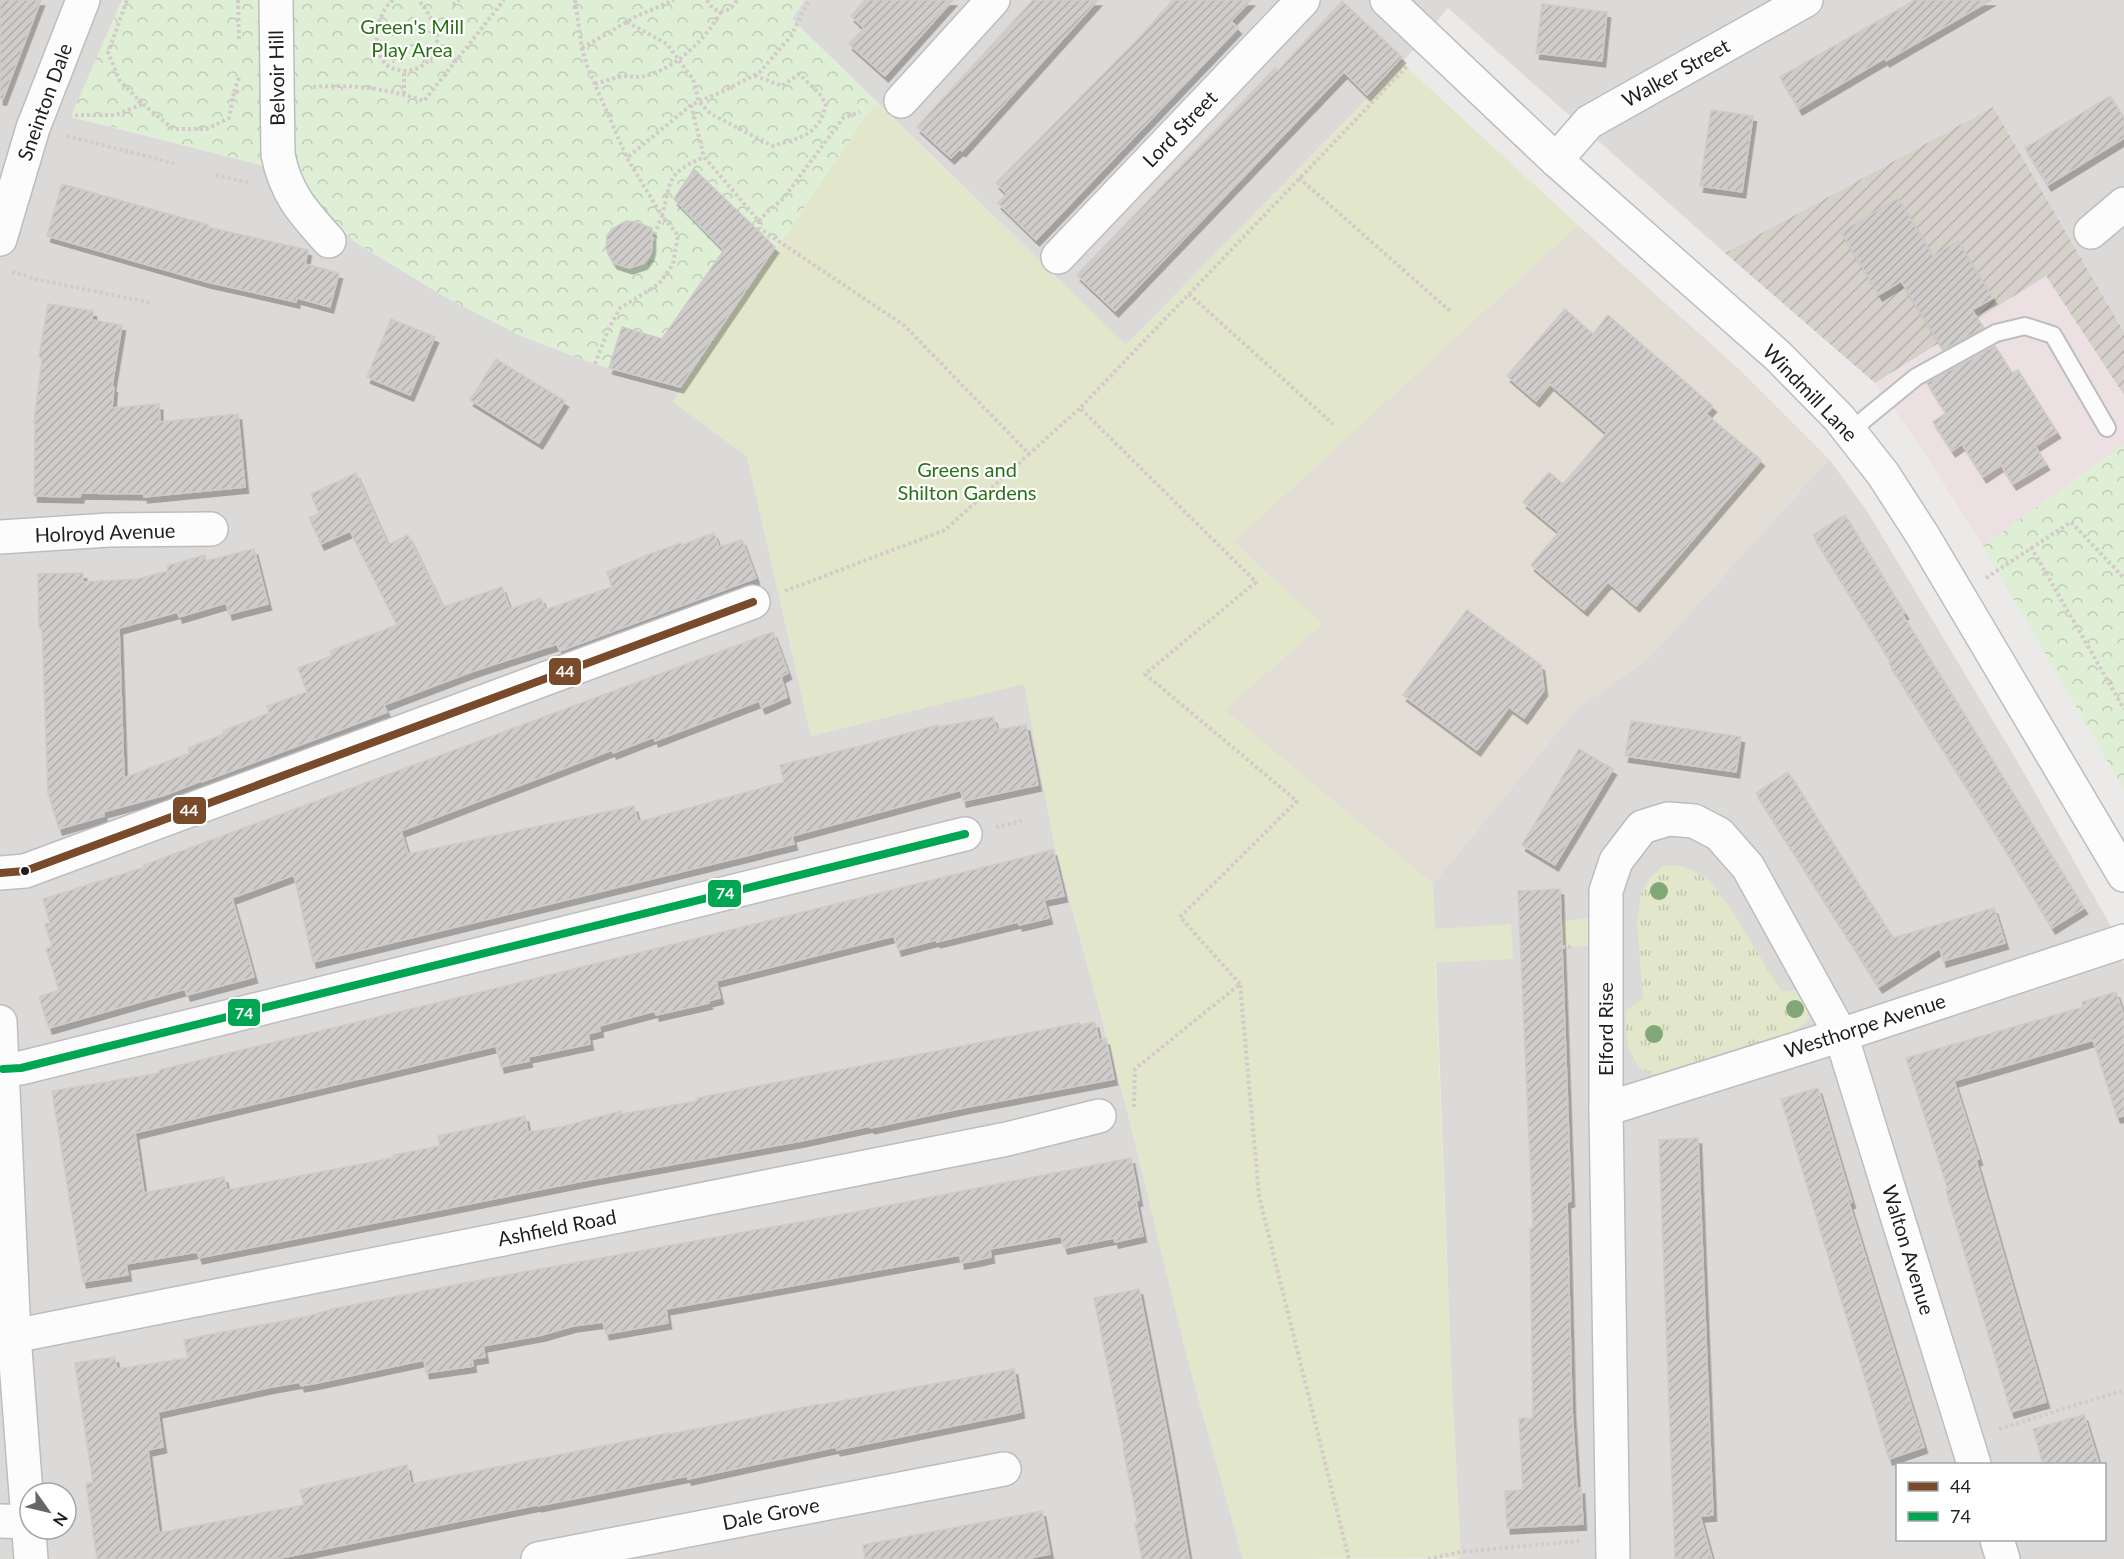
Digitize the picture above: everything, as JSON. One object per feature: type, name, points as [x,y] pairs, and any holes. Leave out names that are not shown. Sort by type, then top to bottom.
[{"type":"street","name":"Sneinton Dale","points":[[0,239],[33,128],[83,0]]},
{"type":"street","name":"Belvoir Hill","points":[[276,0],[266,165],[283,177],[300,210],[329,241]]},
{"type":"street","points":[[901,101],[993,0]]},
{"type":"street","name":"Lord Street","points":[[1058,257],[1303,0]]},
{"type":"street","name":"Windmill Lane","points":[[1387,0],[1556,160],[1778,356],[1839,418],[1883,474],[1959,596],[2124,875]]},
{"type":"street","name":"Walker Street","points":[[1556,160],[1589,122],[1806,0]]},
{"type":"street","points":[[2091,232],[2124,204]]},
{"type":"street","name":"Holroyd Avenue","points":[[0,537],[109,530],[211,529]]},
{"type":"street","points":[[0,873],[25,871],[753,602]]},
{"type":"street","name":"Elford Rise","points":[[1613,1548],[1606,1109],[1606,891],[1616,861],[1642,827],[1668,819],[1694,821],[1719,834],[1748,867],[1841,1035]]},
{"type":"street","points":[[3,1069],[21,1068],[966,834]]},
{"type":"street","name":"Westhorpe Avenue","points":[[1606,1109],[1841,1035],[2124,941]]},
{"type":"street","points":[[0,1022],[14,1336],[14,1521],[31,1559]]},
{"type":"street","name":"Walton Avenue","points":[[1841,1035],[1970,1452]]},
{"type":"street","name":"Ashfield Road","points":[[14,1336],[1007,1139],[1099,1116]]},
{"type":"street","name":"Dale Grove","points":[[538,1559],[1004,1468]]},
{"type":"street","points":[[1998,1541],[2003,1559]]},
{"type":"lane","points":[[1850,432],[1916,377],[1996,333],[2025,326],[2053,335],[2107,428]]},
{"type":"path","points":[[127,0],[108,53],[120,81],[173,129],[207,129],[229,118],[234,92],[241,73]]},
{"type":"path","points":[[238,0],[239,47]]},
{"type":"path","points":[[393,0],[383,9],[378,27],[377,44],[381,59],[391,69],[404,72],[419,67],[433,57],[438,40],[434,24],[418,0]]},
{"type":"path","points":[[453,5],[459,0]]},
{"type":"path","points":[[343,84],[404,94],[424,101],[504,0]]},
{"type":"path","points":[[575,0],[582,49],[627,158],[662,216],[678,235],[673,264],[658,284],[620,309],[608,330],[595,364]]},
{"type":"path","points":[[582,49],[627,22],[674,0]]},
{"type":"path","points":[[707,0],[713,8],[721,12]]},
{"type":"path","points":[[595,84],[624,76],[640,76],[663,68],[678,59],[711,30],[721,12],[730,9],[737,0]]},
{"type":"path","points":[[627,158],[691,105],[760,72],[791,36],[809,0]]},
{"type":"path","points":[[627,22],[667,44],[693,80],[699,102],[711,114],[773,146],[812,131],[823,118],[826,104],[819,93],[799,74],[782,86],[753,75]]},
{"type":"path","points":[[801,585],[945,530],[1080,408],[1407,67],[1430,39]]},
{"type":"path","points":[[404,72],[404,94]]},
{"type":"path","points":[[234,92],[247,92]]},
{"type":"path","points":[[116,115],[143,104]]},
{"type":"path","points":[[691,105],[704,157],[759,221],[759,228],[905,326],[1029,454]]},
{"type":"path","points":[[759,221],[783,199],[843,118],[860,112]]},
{"type":"path","points":[[72,137],[177,164]]},
{"type":"path","points":[[652,240],[662,216],[672,176],[682,167],[704,157]]},
{"type":"path","points":[[216,175],[266,165]]},
{"type":"path","points":[[1299,178],[1450,311]]},
{"type":"path","points":[[10,271],[39,280],[152,303]]},
{"type":"path","points":[[1189,294],[1333,424]]},
{"type":"path","points":[[1080,408],[1256,582],[1145,674],[1297,801],[1180,917],[1240,984],[1259,1196],[1349,1559]]},
{"type":"path","points":[[1959,596],[2071,522],[2124,578]]},
{"type":"path","points":[[2031,547],[2124,709]]},
{"type":"path","points":[[1134,1118],[1136,1069],[1240,984]]},
{"type":"path","points":[[1970,1452],[2124,1390]]},
{"type":"path","points":[[1428,1559],[1461,1552],[1613,1548]]},
{"type":"shaded area","points":[[0,0],[122,0],[71,117],[300,175],[325,213],[355,242],[445,297],[521,336],[595,364],[682,388],[673,402],[747,456],[811,736],[1024,683],[1054,843],[1129,1118],[1187,1357],[1243,1559],[0,1559]]},
{"type":"shaded area","points":[[805,0],[2124,0],[2124,332],[1993,107],[1725,253],[1448,8],[1402,63],[1126,345],[792,19]]},
{"type":"shaded area","points":[[1993,107],[2124,332],[2124,395],[2046,276],[1875,383],[1725,253]]},
{"type":"shaded area","points":[[1578,225],[1740,370],[1829,459],[1647,660],[1576,709],[1433,884],[1224,710],[1322,624],[1233,542]]},
{"type":"shaded area","points":[[2046,276],[2124,395],[2124,444],[1983,546],[1920,446],[1875,383]]},
{"type":"shaded area","points":[[1829,459],[1867,511],[2016,759],[2113,930],[2124,965],[2124,1559],[1456,1559],[1461,1557],[1452,1391],[1433,884],[1576,709],[1647,660]]},
{"type":"green space","name":"Green's Mill Play Area","points":[[122,0],[805,0],[792,19],[876,102],[682,388],[595,364],[521,336],[445,297],[355,242],[325,213],[300,175],[71,116]]},
{"type":"green space","name":"Greens and Shilton Gardens","points":[[1402,63],[1578,225],[1234,542],[1322,624],[1225,710],[1433,884],[1435,929],[1511,924],[1513,959],[1435,963],[1461,1558],[1243,1559],[1187,1357],[1129,1118],[1054,843],[1024,684],[811,736],[747,456],[673,402],[876,102],[1126,345]]},
{"type":"green space","points":[[2124,444],[2124,790],[1983,546]]},
{"type":"green space","points":[[1679,865],[1709,881],[1727,903],[1781,991],[1807,990],[1810,1013],[1807,1022],[1787,1034],[1654,1075],[1638,1065],[1629,1049],[1625,1011],[1643,998],[1637,923],[1641,894],[1650,878],[1663,866]]},
{"type":"green space","points":[[1593,918],[1595,946],[1562,947],[1561,921]]},
{"type":"building","points":[[0,0],[41,0],[3,99],[0,99]]},
{"type":"building","points":[[865,0],[953,0],[885,76],[849,44],[864,28],[851,16]]},
{"type":"building","points":[[1033,0],[1098,0],[962,151],[960,149],[951,158],[917,127]]},
{"type":"building","points":[[1173,0],[1251,0],[1231,21],[1238,28],[1036,240],[998,203],[1007,194],[996,183],[1140,37]]},
{"type":"building","points":[[1915,0],[1991,0],[1886,61],[1885,58],[1799,109],[1780,77]]},
{"type":"building","points":[[1342,1],[1402,57],[1367,95],[1344,72],[1115,311],[1077,275],[1275,68],[1278,71]]},
{"type":"building","points":[[1542,4],[1607,12],[1602,61],[1536,53]]},
{"type":"building","points":[[2110,96],[2124,118],[2124,138],[2048,185],[2025,148]]},
{"type":"building","points":[[1711,110],[1753,116],[1742,192],[1700,186]]},
{"type":"building","points":[[694,169],[775,247],[680,387],[609,368],[622,327],[662,339],[724,250],[674,199]]},
{"type":"building","points":[[62,184],[208,225],[207,227],[308,250],[305,264],[339,273],[330,307],[297,298],[296,302],[207,282],[47,236]]},
{"type":"building","points":[[1898,198],[1933,256],[1958,241],[1993,298],[1972,310],[1984,328],[1943,350],[1901,281],[1879,295],[1841,232]]},
{"type":"building","points":[[626,221],[652,228],[650,255],[644,263],[629,268],[614,263],[606,248],[607,236],[612,229]]},
{"type":"building","points":[[48,304],[93,311],[92,320],[122,325],[112,386],[114,387],[112,408],[159,404],[160,422],[238,414],[245,487],[144,497],[144,494],[81,493],[80,497],[34,496],[34,423],[42,358],[39,357]]},
{"type":"building","points":[[1565,309],[1593,334],[1608,315],[1713,406],[1706,414],[1761,460],[1636,606],[1608,582],[1584,610],[1531,565],[1559,532],[1523,502],[1549,472],[1563,484],[1607,433],[1550,384],[1536,401],[1507,376]]},
{"type":"building","points":[[391,319],[435,337],[410,395],[367,377]]},
{"type":"building","points":[[1995,346],[2012,373],[2018,370],[2057,432],[2035,446],[2046,464],[2013,484],[2001,465],[1983,477],[1962,444],[1952,451],[1933,422],[1946,413],[1927,383]]},
{"type":"building","points":[[496,359],[565,401],[539,443],[470,400]]},
{"type":"building","points":[[356,473],[388,545],[408,535],[443,607],[502,587],[510,609],[541,598],[545,610],[612,587],[607,572],[650,554],[714,533],[719,547],[742,540],[756,578],[560,651],[557,644],[471,672],[384,705],[387,712],[369,719],[202,782],[103,812],[104,816],[59,829],[48,793],[38,574],[83,573],[83,582],[138,579],[168,571],[167,566],[205,555],[206,561],[254,549],[268,604],[229,614],[226,603],[179,617],[178,612],[119,628],[124,778],[190,753],[188,748],[269,713],[267,706],[307,692],[298,668],[332,656],[330,651],[397,625],[350,531],[321,544],[309,518],[319,513],[311,494]]},
{"type":"building","points":[[1845,515],[1905,613],[1902,614],[2084,908],[2052,928],[1813,535]]},
{"type":"building","points":[[1467,610],[1541,665],[1544,690],[1524,718],[1509,707],[1477,750],[1403,695]]},
{"type":"building","points":[[773,632],[788,673],[781,677],[787,697],[762,708],[759,701],[655,741],[654,737],[613,753],[612,750],[401,831],[408,854],[634,806],[638,822],[784,782],[780,765],[938,725],[938,727],[993,717],[997,730],[1026,725],[1038,785],[963,801],[961,790],[792,836],[794,844],[313,962],[294,875],[232,898],[254,977],[187,995],[185,989],[49,1028],[39,997],[59,990],[46,949],[52,947],[45,924],[50,923],[43,899],[145,867],[144,865]]},
{"type":"building","points":[[1631,721],[1741,737],[1736,772],[1625,756]]},
{"type":"building","points":[[1579,749],[1613,769],[1555,865],[1522,845]]},
{"type":"building","points":[[1788,772],[1893,938],[1994,908],[2005,943],[1943,961],[1940,948],[1879,987],[1756,793]]},
{"type":"building","points":[[1053,850],[1064,896],[1044,900],[1049,918],[1019,925],[1018,922],[898,950],[894,936],[716,981],[720,998],[708,1001],[709,1003],[656,1015],[655,1011],[599,1026],[600,1031],[588,1034],[590,1044],[528,1057],[529,1061],[501,1067],[496,1046],[135,1133],[144,1193],[224,1177],[227,1190],[393,1158],[393,1155],[440,1146],[438,1136],[525,1116],[528,1132],[561,1127],[621,1111],[621,1114],[697,1101],[697,1098],[1079,1023],[1079,1025],[1095,1022],[1099,1040],[1106,1039],[1114,1079],[871,1128],[870,1126],[593,1179],[199,1258],[197,1252],[126,1264],[128,1275],[83,1282],[52,1091],[159,1073],[159,1070]]},
{"type":"building","points":[[1560,889],[1571,1201],[1567,1202],[1572,1409],[1577,1489],[1581,1488],[1583,1524],[1507,1528],[1505,1491],[1523,1490],[1519,1418],[1533,1418],[1530,1228],[1533,1228],[1518,891]]},
{"type":"building","points":[[2116,992],[2124,1017],[2124,1116],[2117,1117],[2093,1040],[1954,1081],[1979,1159],[1976,1160],[2046,1402],[2011,1412],[1946,1190],[1948,1190],[1906,1058],[2083,1007],[2082,1002]]},
{"type":"building","points":[[1818,1088],[1852,1202],[1849,1203],[1924,1447],[1889,1459],[1781,1099]]},
{"type":"building","points":[[1698,1138],[1713,1515],[1700,1516],[1712,1559],[1675,1559],[1659,1140]]},
{"type":"building","points":[[1131,1158],[1143,1236],[1115,1242],[1114,1238],[1064,1248],[1061,1236],[990,1249],[991,1257],[978,1260],[961,1263],[960,1255],[666,1309],[668,1323],[606,1334],[603,1322],[573,1326],[542,1335],[483,1346],[485,1357],[472,1359],[473,1366],[426,1373],[424,1360],[301,1386],[300,1382],[267,1388],[158,1412],[163,1447],[148,1450],[159,1533],[304,1505],[300,1490],[407,1465],[411,1484],[819,1404],[1014,1369],[1021,1412],[837,1450],[836,1447],[688,1479],[687,1476],[537,1505],[276,1559],[97,1559],[86,1483],[93,1483],[75,1363],[115,1357],[117,1369],[188,1358],[184,1340],[207,1335],[496,1277],[855,1212]]},
{"type":"building","points":[[1139,1289],[1189,1559],[1142,1559],[1135,1524],[1138,1524],[1094,1298]]},
{"type":"building","points":[[2084,1415],[2099,1463],[2043,1463],[2033,1429]]},
{"type":"building","points":[[1042,1511],[1050,1554],[1025,1559],[865,1559],[863,1545]]},
{"type":"transit line","name":"44","points":[[0,873],[25,871],[753,602]]},
{"type":"transit line","name":"74","points":[[3,1069],[21,1068],[965,834]]}]
